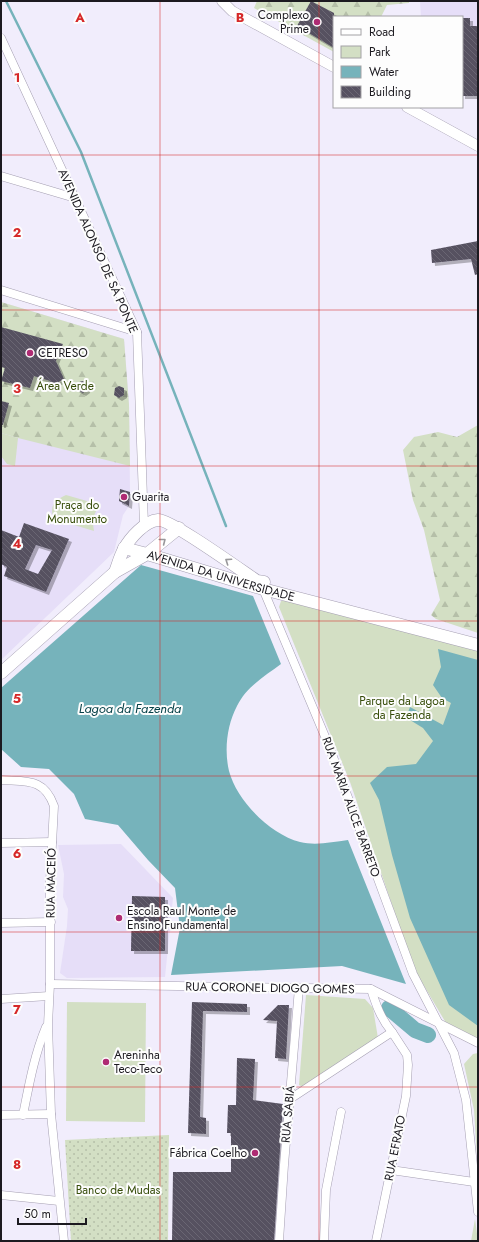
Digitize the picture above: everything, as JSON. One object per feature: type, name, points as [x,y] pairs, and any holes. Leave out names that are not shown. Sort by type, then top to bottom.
[{"type":"main road","name":"AVENIDA DA UNIVERSIDADE","points":[[144,525],[157,520],[162,520],[179,528],[257,581],[478,638]]},
{"type":"main road","points":[[115,572],[124,548],[144,525]]},
{"type":"main road","points":[[124,548],[147,554],[179,528]]},
{"type":"main road","name":"AVENIDA DA UNIVERSIDADE","points":[[1,673],[115,572],[147,554],[263,589],[478,645]]},
{"type":"street","points":[[222,1],[232,11],[333,66]]},
{"type":"street","name":"AVENIDA ALONSO DE SÁ PONTE","points":[[1,38],[137,332],[144,525]]},
{"type":"street","points":[[409,108],[478,146]]},
{"type":"street","points":[[1,176],[75,198]]},
{"type":"street","points":[[1,290],[137,332]]},
{"type":"street","name":"RUA MARIA ALICE BARRETO","points":[[263,589],[329,746],[413,974],[454,1052],[466,1100],[478,1212]]},
{"type":"street","name":"RUA MACEIÓ","points":[[1,780],[38,784],[45,789],[51,797],[54,806],[50,882],[51,922],[48,1025],[51,1114],[64,1241]]},
{"type":"street","points":[[1,843],[52,842]]},
{"type":"street","points":[[1,923],[51,922]]},
{"type":"street","name":"RUA CORONEL DIOGO GOMES","points":[[50,984],[371,989],[478,1044]]},
{"type":"street","name":"RUA SABIÁ","points":[[279,1241],[299,988]]},
{"type":"street","points":[[290,1098],[392,1032],[378,1012],[371,989]]},
{"type":"street","points":[[1,999],[49,996]]},
{"type":"street","name":"RUA MACEIÓ","points":[[23,1115],[33,1064],[48,1025]]},
{"type":"street","name":"RUA EFRATO","points":[[376,1241],[406,1096],[408,1065],[407,1055],[392,1032]]},
{"type":"street","points":[[324,1241],[326,1190],[341,1112]]},
{"type":"street","points":[[1,1115],[51,1114]]},
{"type":"street","points":[[391,1170],[474,1182]]},
{"type":"street","points":[[1,1195],[59,1201]]},
{"type":"shaded area","points":[[420,1],[478,1],[478,96],[463,96],[463,16],[421,16]]},
{"type":"shaded area","points":[[1,302],[124,339],[129,405],[130,492],[129,506],[123,515],[114,552],[1,660]]},
{"type":"shaded area","name":"Escola Raul Monte de Ensino Fundamental","points":[[121,844],[173,898],[165,977],[67,978],[60,973],[68,909],[63,897],[64,874],[58,845]]},
{"type":"green space","points":[[257,1],[409,1],[409,3],[387,5],[382,16],[333,16],[333,51],[254,8]]},
{"type":"green space","name":"Área Verde","points":[[1,302],[124,339],[129,405],[130,466],[1,433]]},
{"type":"green space","points":[[478,425],[478,633],[436,619],[431,615],[440,600],[424,530],[413,500],[403,450],[414,437],[438,432],[457,437]]},
{"type":"green space","points":[[1,433],[18,438],[15,466],[7,464],[1,456]]},
{"type":"green space","name":"Praça do Monumento","points":[[66,495],[101,505],[96,511],[94,517],[94,531],[54,519],[52,507],[58,499]]},
{"type":"green space","name":"Parque da Lagoa da Fazenda","points":[[289,600],[478,648],[478,1040],[446,1023],[414,969],[350,782],[279,607],[281,601]]},
{"type":"green space","points":[[306,995],[365,999],[373,1008],[378,1038],[303,1087],[299,1085]]},
{"type":"green space","name":"Areninha Teco-Teco","points":[[67,1002],[146,1003],[145,1122],[66,1121]]},
{"type":"green space","points":[[478,1053],[478,1173],[474,1110],[464,1064],[473,1054]]},
{"type":"green space","name":"Banco de Mudas","points":[[169,1135],[168,1241],[71,1241],[65,1140]]},
{"type":"green space","points":[[475,1219],[478,1241],[471,1241]]},
{"type":"water","name":"Lagoa da Fazenda","points":[[141,565],[253,596],[281,664],[245,693],[234,713],[227,738],[227,763],[233,782],[247,805],[266,824],[277,832],[300,842],[312,844],[348,840],[406,984],[342,966],[171,975],[180,928],[175,888],[148,860],[118,825],[85,819],[74,794],[49,769],[21,767],[1,749],[1,688]]},
{"type":"water","points":[[438,649],[478,660],[478,1026],[449,1005],[410,918],[392,855],[379,800],[370,783],[387,767],[416,764],[433,741],[423,728],[410,720],[407,715],[410,707],[443,725],[451,703],[442,698],[433,685],[441,667]]},
{"type":"building","name":"Complexo Prime","points":[[311,1],[334,13],[333,47],[297,26]]},
{"type":"building","points":[[463,18],[470,18],[470,26],[478,26],[478,96],[463,96]]},
{"type":"building","points":[[478,241],[478,274],[475,275],[471,259],[432,263],[431,250]]},
{"type":"building","name":"CETRESO","points":[[1,327],[63,344],[56,361],[64,379],[53,385],[50,381],[34,376],[30,388],[1,381],[5,368],[1,367]]},
{"type":"building","points":[[82,381],[88,383],[87,390],[83,393],[76,389],[77,383]]},
{"type":"building","points":[[119,386],[124,388],[124,395],[119,398],[114,395],[115,388]]},
{"type":"building","points":[[1,401],[9,403],[3,425],[1,425]]},
{"type":"building","name":"Guarita","points":[[120,489],[130,492],[129,506],[119,501]]},
{"type":"building","points":[[24,523],[69,539],[46,592],[4,576],[7,567],[1,564],[1,530],[19,537]],"holes":[[[36,545],[52,550],[38,574],[25,569]]]},
{"type":"building","points":[[132,896],[165,897],[165,951],[131,951]]},
{"type":"building","name":"Fábrica Coelho","points":[[192,1002],[247,1004],[247,1012],[203,1011],[200,1117],[206,1118],[206,1134],[188,1133]]},
{"type":"building","points":[[278,1005],[289,1005],[286,1059],[275,1058],[277,1021],[263,1020]]},
{"type":"building","name":"Fábrica Coelho","points":[[237,1058],[255,1059],[253,1100],[283,1104],[274,1241],[172,1241],[173,1172],[231,1172],[231,1133],[227,1133],[228,1105],[236,1105]]},
{"type":"waterway","points":[[6,1],[81,152],[226,526]]},
{"type":"waterway","points":[[389,1008],[415,1030],[428,1035]]},
{"type":"place","name":"Complexo Prime","points":[[317,22]]},
{"type":"place","name":"CETRESO","points":[[30,353]]},
{"type":"place","name":"Guarita","points":[[124,497]]},
{"type":"place","name":"Escola Raul Monte de Ensino Fundamental","points":[[119,918]]},
{"type":"place","name":"Areninha Teco-Teco","points":[[106,1062]]},
{"type":"place","name":"Fábrica Coelho","points":[[255,1153]]}]
